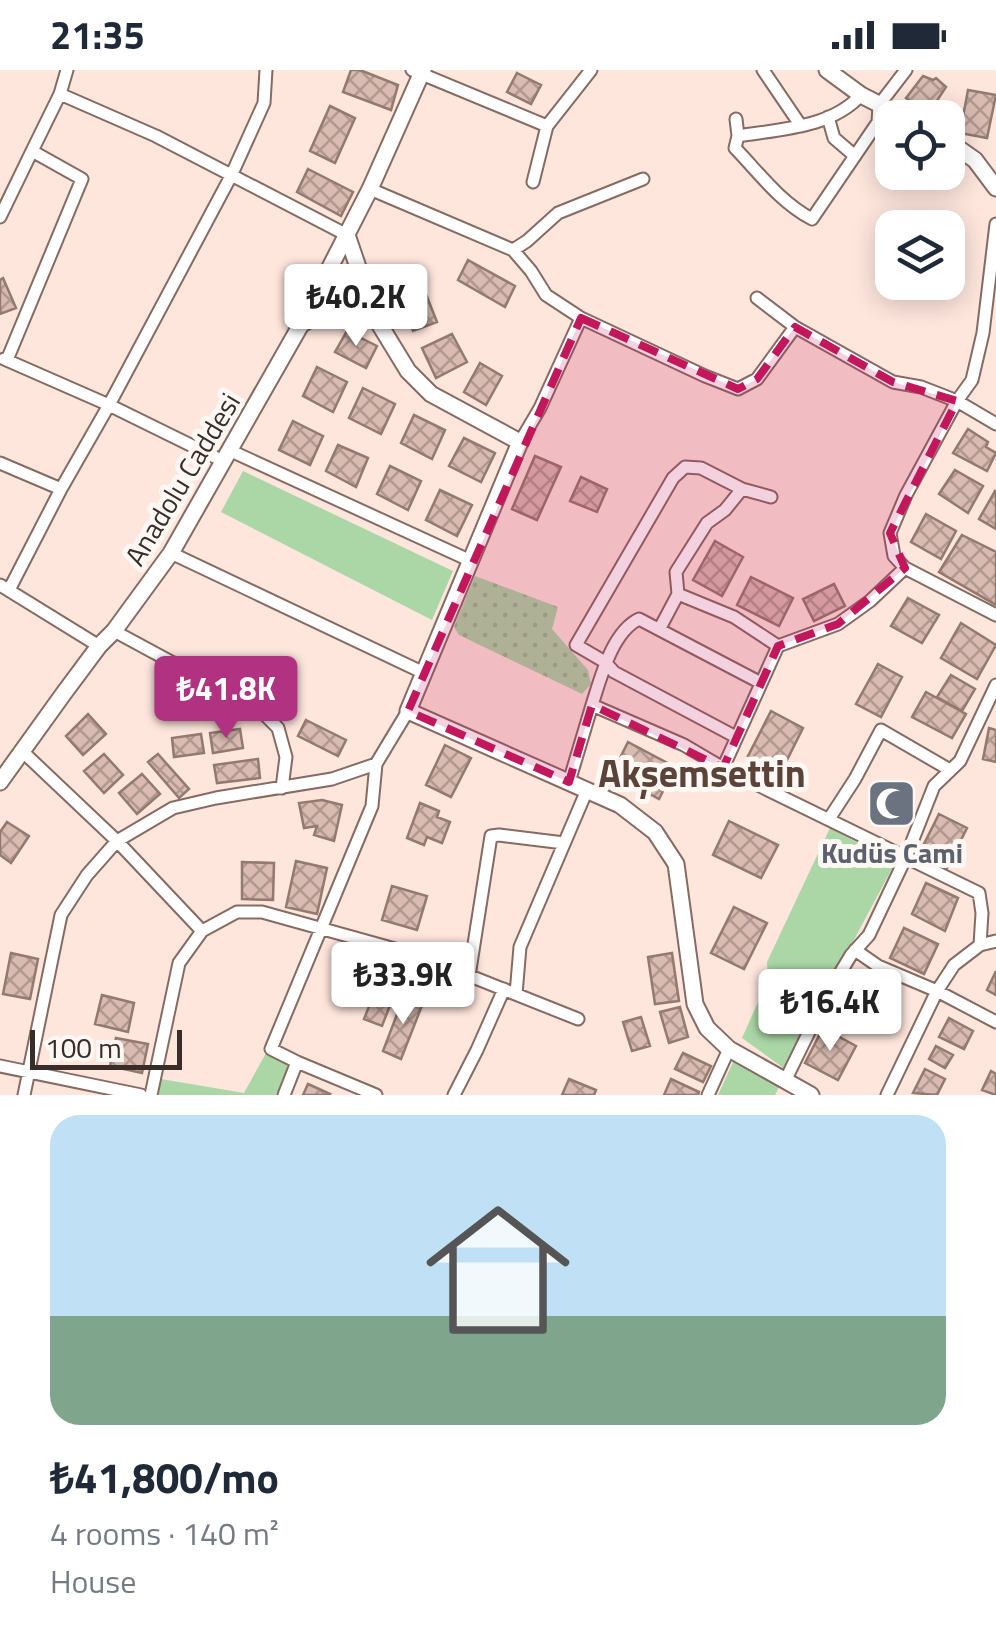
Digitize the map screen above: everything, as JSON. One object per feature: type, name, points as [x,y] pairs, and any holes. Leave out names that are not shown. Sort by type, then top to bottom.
[{"type":"street","points":[[0,216],[60,94],[67,70]]},
{"type":"street","points":[[99,646],[4,588],[109,405],[232,176],[264,103],[266,70]]},
{"type":"street","points":[[534,182],[547,126],[591,70]]},
{"type":"street","points":[[762,70],[801,126]]},
{"type":"street","points":[[827,70],[875,103]]},
{"type":"street","points":[[882,100],[906,70]]},
{"type":"street","points":[[419,71],[547,126]]},
{"type":"street","name":"Anadolu Caddesi","points":[[0,782],[171,553],[299,328],[370,189],[419,71]]},
{"type":"street","points":[[60,94],[156,136],[346,235],[375,318],[408,371],[431,394],[520,442]]},
{"type":"street","points":[[738,136],[801,126],[849,108],[861,95]]},
{"type":"street","points":[[828,117],[834,138],[855,156]]},
{"type":"street","points":[[736,119],[736,148],[766,184],[812,219],[875,126]]},
{"type":"street","points":[[32,151],[82,179],[4,359],[470,561]]},
{"type":"street","points":[[965,153],[996,188]]},
{"type":"street","points":[[513,250],[558,212],[643,179]]},
{"type":"street","points":[[370,189],[513,250],[546,295],[581,318],[738,389],[757,379],[795,326]]},
{"type":"street","points":[[996,224],[984,333],[972,380],[906,495],[890,533],[894,556],[905,568],[996,615]]},
{"type":"street","points":[[757,298],[864,368],[893,382],[921,387],[958,401],[996,424]]},
{"type":"street","points":[[299,328],[321,316],[350,309],[375,318]]},
{"type":"street","points":[[376,1095],[271,1049],[372,806],[376,764],[408,711],[520,442],[581,318]]},
{"type":"street","points":[[0,463],[61,490]]},
{"type":"street","points":[[736,737],[614,672],[605,662],[576,646],[673,478],[685,467],[700,468],[770,497]]},
{"type":"street","points":[[660,628],[678,594],[676,572],[706,522],[725,510],[742,488]]},
{"type":"street","points":[[171,553],[424,673]]},
{"type":"street","points":[[723,768],[778,646],[838,624],[870,602],[905,568]]},
{"type":"street","points":[[678,594],[734,616],[778,646]]},
{"type":"street","points":[[569,782],[605,662],[629,624],[640,619],[761,683]]},
{"type":"street","points":[[114,631],[260,710],[278,728],[282,742],[286,757],[282,788]]},
{"type":"street","points":[[785,1080],[828,993],[869,935],[934,786],[960,761],[996,684]]},
{"type":"street","points":[[592,705],[684,745],[979,894],[980,946]]},
{"type":"street","points":[[408,711],[620,805],[655,832],[676,864],[695,1004],[707,1028],[728,1049],[811,1095]]},
{"type":"street","points":[[829,819],[880,730],[950,770]]},
{"type":"street","points":[[22,751],[117,840],[202,931]]},
{"type":"street","points":[[24,1095],[61,915],[87,875],[117,840],[173,808],[332,779],[376,764]]},
{"type":"street","points":[[454,1095],[510,992],[520,947],[587,790]]},
{"type":"street","points":[[469,976],[491,836],[564,843]]},
{"type":"street","points":[[151,1095],[179,963],[202,931],[237,912],[262,912],[420,956],[578,1019]]},
{"type":"street","points":[[887,1095],[937,991],[954,966],[980,946],[996,941]]},
{"type":"street","points":[[855,950],[878,966],[996,1022]]},
{"type":"street","points":[[708,1095],[728,1049]]},
{"type":"street","points":[[284,1095],[297,1062]]},
{"type":"street","points":[[0,1066],[141,1095]]},
{"type":"highlighted area","points":[[581,318],[738,389],[757,379],[795,327],[893,382],[957,401],[890,533],[905,568],[838,624],[778,646],[723,768],[592,705],[569,782],[408,711]]},
{"type":"green space","points":[[243,471],[453,571],[432,620],[221,512]]},
{"type":"green space","points":[[475,576],[558,607],[552,629],[588,670],[591,684],[582,694],[459,635],[454,627]]},
{"type":"green space","points":[[830,828],[895,863],[785,1069],[742,1038],[768,980],[767,962]]},
{"type":"green space","points":[[266,1053],[287,1065],[276,1095],[156,1095],[161,1079],[244,1093]]},
{"type":"green space","points":[[734,1060],[780,1085],[775,1095],[718,1095]]},
{"type":"building","points":[[351,70],[398,85],[391,110],[343,92]]},
{"type":"building","points":[[517,73],[541,85],[531,104],[507,92]]},
{"type":"building","points":[[923,76],[936,78],[946,87],[937,100],[906,98]]},
{"type":"building","points":[[968,90],[996,95],[987,138],[965,134]]},
{"type":"building","points":[[330,106],[355,118],[335,163],[310,151]]},
{"type":"building","points":[[308,169],[353,192],[341,216],[297,192]]},
{"type":"building","points":[[468,260],[515,286],[505,307],[458,280]]},
{"type":"building","points":[[3,278],[16,308],[0,314],[0,280]]},
{"type":"building","points":[[420,279],[437,322],[413,331],[397,288]]},
{"type":"building","points":[[347,331],[377,346],[366,368],[335,352]]},
{"type":"building","points":[[452,334],[467,362],[436,378],[422,348]]},
{"type":"building","points":[[480,363],[502,376],[486,405],[464,392]]},
{"type":"building","points":[[317,367],[347,382],[333,412],[303,396]]},
{"type":"building","points":[[363,388],[395,404],[381,434],[349,418]]},
{"type":"building","points":[[414,415],[445,430],[432,459],[401,443]]},
{"type":"building","points":[[293,421],[323,436],[310,465],[279,450]]},
{"type":"building","points":[[968,429],[988,442],[986,447],[996,453],[987,471],[953,453]]},
{"type":"building","points":[[464,438],[495,453],[481,482],[449,466]]},
{"type":"building","points":[[338,445],[368,458],[356,487],[326,471]]},
{"type":"building","points":[[535,456],[561,467],[537,520],[512,509]]},
{"type":"building","points":[[390,466],[421,481],[408,510],[377,494]]},
{"type":"building","points":[[955,470],[983,486],[968,513],[939,494]]},
{"type":"building","points":[[581,477],[607,489],[597,512],[570,501]]},
{"type":"building","points":[[440,490],[472,505],[457,536],[426,520]]},
{"type":"building","points":[[996,492],[996,529],[979,519]]},
{"type":"building","points":[[926,514],[956,531],[941,559],[911,542]]},
{"type":"building","points":[[962,535],[996,552],[996,605],[939,572]]},
{"type":"building","points":[[715,541],[743,557],[722,596],[693,580]]},
{"type":"building","points":[[751,577],[793,598],[779,626],[737,605]]},
{"type":"building","points":[[834,584],[845,606],[814,621],[803,599]]},
{"type":"building","points":[[908,598],[939,615],[922,643],[891,626]]},
{"type":"building","points":[[961,623],[996,645],[977,679],[941,658]]},
{"type":"building","points":[[878,664],[902,677],[881,717],[856,704]]},
{"type":"building","points":[[951,675],[975,689],[962,711],[937,697]]},
{"type":"building","points":[[926,692],[966,714],[952,738],[912,717]]},
{"type":"building","points":[[771,711],[803,728],[780,774],[748,756]]},
{"type":"building","points":[[88,714],[106,734],[83,755],[66,736]]},
{"type":"building","points":[[306,720],[346,740],[338,756],[298,736]]},
{"type":"building","points":[[989,728],[996,730],[996,762],[983,759]]},
{"type":"building","points":[[240,729],[243,748],[213,753],[210,733]]},
{"type":"building","points":[[201,734],[204,753],[174,757],[172,738]]},
{"type":"building","points":[[628,742],[675,767],[659,799],[612,774]]},
{"type":"building","points":[[445,745],[471,758],[451,797],[426,785]]},
{"type":"building","points":[[104,754],[123,775],[104,793],[84,771]]},
{"type":"building","points":[[158,754],[189,789],[179,798],[148,762]]},
{"type":"building","points":[[258,759],[260,778],[217,783],[214,765]]},
{"type":"building","points":[[142,774],[160,794],[137,814],[119,793]]},
{"type":"building","name":"Kudüs Cami","points":[[898,783],[912,811],[885,824],[871,796]]},
{"type":"building","points":[[322,800],[342,805],[334,841],[314,835],[317,826],[304,828],[299,803]]},
{"type":"building","points":[[420,803],[439,811],[437,817],[450,822],[442,843],[427,837],[424,845],[407,838]]},
{"type":"building","points":[[939,814],[967,828],[947,868],[919,854]]},
{"type":"building","points":[[729,821],[778,845],[761,878],[713,855]]},
{"type":"building","points":[[7,822],[29,836],[11,863],[0,855],[0,832]]},
{"type":"building","points":[[296,861],[327,868],[317,914],[286,907]]},
{"type":"building","points":[[242,862],[274,863],[273,900],[242,899]]},
{"type":"building","points":[[926,883],[958,898],[945,931],[912,914]]},
{"type":"building","points":[[392,886],[427,896],[417,930],[382,920]]},
{"type":"building","points":[[734,907],[767,923],[744,969],[711,953]]},
{"type":"building","points":[[904,928],[938,944],[924,974],[890,958]]},
{"type":"building","points":[[11,953],[38,959],[30,999],[3,994]]},
{"type":"building","points":[[672,953],[679,1001],[655,1004],[648,957]]},
{"type":"building","points":[[388,959],[405,967],[382,1026],[364,1019]]},
{"type":"building","points":[[996,971],[996,995],[987,990]]},
{"type":"building","points":[[102,995],[134,1003],[128,1032],[95,1024]]},
{"type":"building","points":[[404,996],[423,1003],[401,1059],[383,1051]]},
{"type":"building","points":[[680,1007],[688,1037],[669,1043],[660,1012]]},
{"type":"building","points":[[641,1017],[650,1046],[632,1051],[623,1022]]},
{"type":"building","points":[[949,1018],[973,1031],[964,1049],[939,1037]]},
{"type":"building","points":[[823,1028],[856,1046],[838,1080],[805,1063]]},
{"type":"building","points":[[116,1038],[148,1044],[142,1073],[110,1066]]},
{"type":"building","points":[[936,1046],[953,1055],[945,1068],[929,1059]]},
{"type":"building","points":[[683,1053],[711,1066],[703,1082],[675,1069]]},
{"type":"building","points":[[925,1069],[945,1079],[937,1095],[913,1093]]},
{"type":"building","points":[[991,1071],[996,1074],[996,1095],[982,1090]]},
{"type":"building","points":[[569,1079],[596,1090],[594,1095],[562,1095]]},
{"type":"building","points":[[671,1079],[699,1092],[698,1095],[664,1095]]},
{"type":"building","points":[[308,1084],[330,1094],[303,1095]]},
{"type":"place","name":"Kudüs Cami","points":[[892,804]]},
{"type":"district","name":"Akşemsettin","points":[[702,773]]}]
